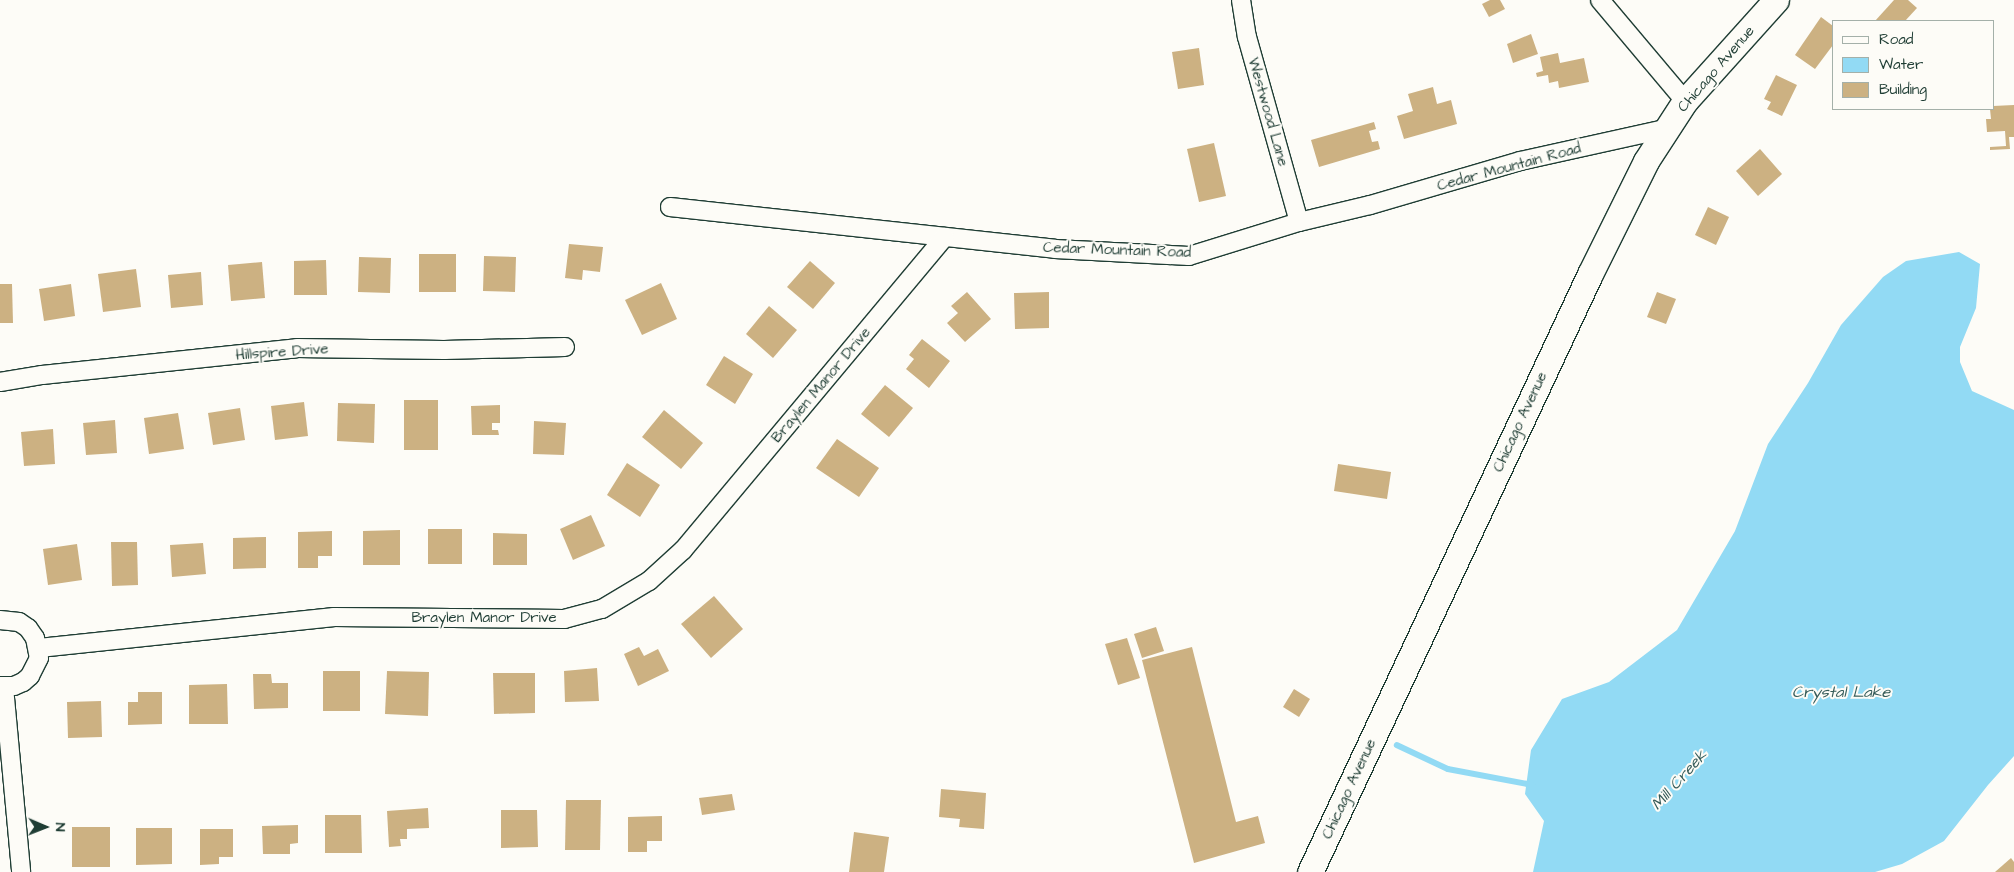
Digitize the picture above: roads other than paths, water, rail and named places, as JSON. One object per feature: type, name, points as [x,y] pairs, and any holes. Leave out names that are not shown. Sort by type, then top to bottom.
[{"type":"street","name":"Westwood Lane","points":[[1241,0],[1247,37],[1299,222]]},
{"type":"street","points":[[1600,0],[1685,101]]},
{"type":"street","name":"Chicago Avenue","points":[[1310,872],[1590,274],[1646,161],[1685,101],[1776,0]]},
{"type":"street","name":"Cedar Mountain Road","points":[[670,207],[1055,249],[1190,256],[1299,222],[1370,205],[1520,161],[1669,128]]},
{"type":"street","name":"Braylen Manor Drive","points":[[38,648],[334,617],[564,618],[602,610],[649,580],[683,550],[945,237]]},
{"type":"street","name":"Hillspire Drive","points":[[0,382],[42,374],[297,348],[444,350],[565,348]]},
{"type":"street","points":[[0,620],[19,622],[28,628],[35,638],[39,658],[30,676],[14,686],[2,687],[21,872]]},
{"type":"water","name":"Crystal Lake","points":[[1959,252],[1980,264],[1976,308],[1960,347],[1960,362],[1972,391],[2014,410],[2014,756],[1988,785],[1944,841],[1902,864],[1875,872],[1533,872],[1544,821],[1525,794],[1531,750],[1562,699],[1609,682],[1677,630],[1735,531],[1768,444],[1808,383],[1841,325],[1883,277],[1906,261]]},
{"type":"waterway","points":[[1397,745],[1448,769],[1533,785]]},
{"type":"water label","name":"Mill Creek","points":[[1679,780]]}]
